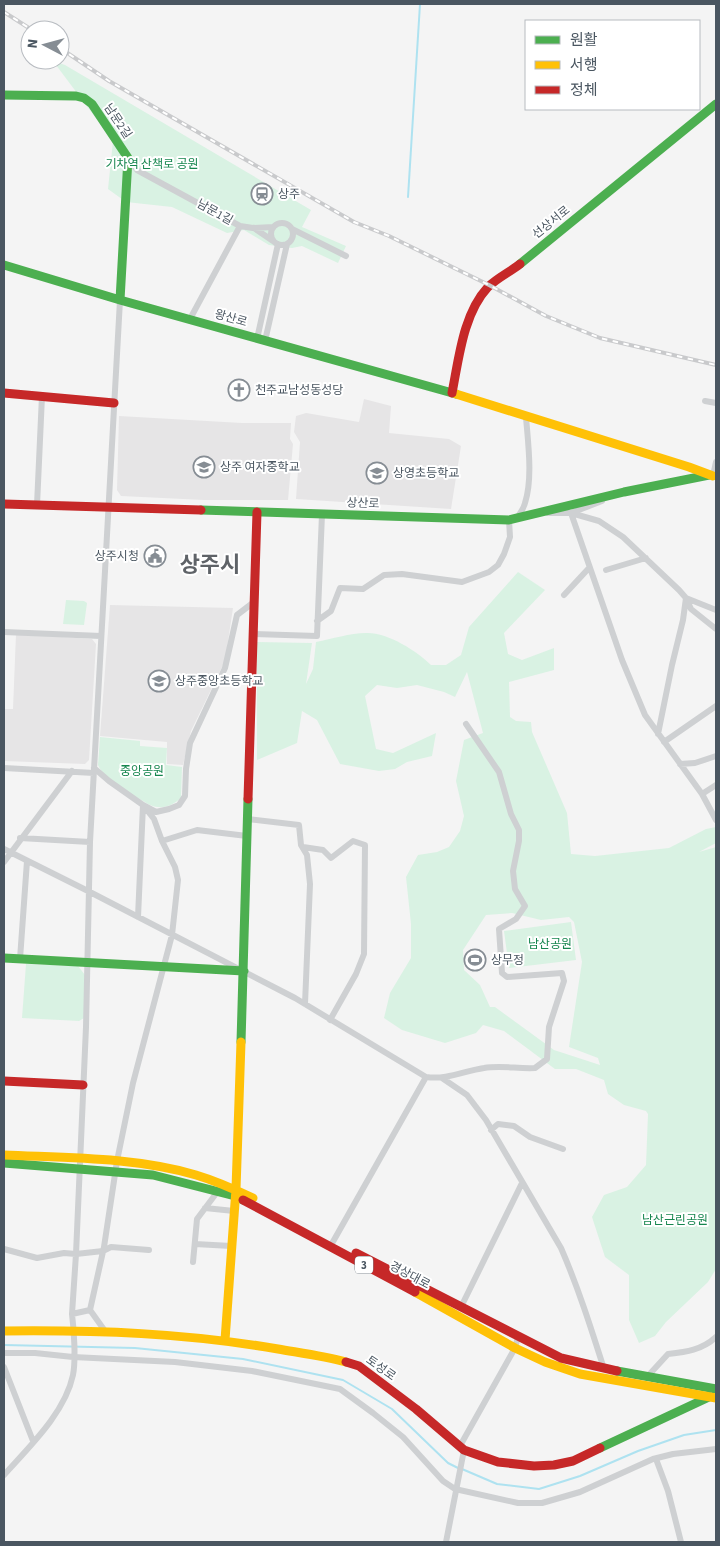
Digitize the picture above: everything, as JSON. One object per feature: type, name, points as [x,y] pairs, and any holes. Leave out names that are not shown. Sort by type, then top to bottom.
[{"type":"street","name":"남문2길","points":[[4,95],[76,96],[84,98],[92,104],[128,158],[120,300]]},
{"type":"street","name":"선상서로","points":[[452,393],[472,313],[489,285],[521,263],[716,104]]},
{"type":"street","name":"남문1길","points":[[128,158],[137,170],[240,226],[190,319]]},
{"type":"street","points":[[127,173],[137,170]]},
{"type":"street","points":[[240,226],[253,228],[274,227],[286,224],[292,229],[346,256]]},
{"type":"street","points":[[261,340],[276,243],[272,236],[274,227]]},
{"type":"street","points":[[253,228],[276,243],[286,244]]},
{"type":"street","points":[[292,229],[292,237]]},
{"type":"street","points":[[261,340],[286,244],[292,237],[304,235]]},
{"type":"street","name":"왕산로","points":[[4,265],[120,300],[452,393],[689,467],[715,477]]},
{"type":"street","points":[[4,1475],[55,1416],[68,1392],[73,1374],[74,1332],[72,1314],[88,962],[90,842],[120,300]]},
{"type":"street","points":[[4,393],[114,403]]},
{"type":"street","points":[[37,505],[42,396]]},
{"type":"street","points":[[705,401],[716,403]]},
{"type":"street","points":[[318,621],[331,611],[340,588],[363,589],[384,575],[402,574],[462,582],[489,572],[498,565],[510,537],[513,518],[525,504],[529,459],[526,417]]},
{"type":"street","points":[[715,477],[716,462]]},
{"type":"street","name":"상산로","points":[[4,504],[513,518],[707,475],[715,477]]},
{"type":"street","points":[[571,513],[624,492]]},
{"type":"street","points":[[225,1340],[235,1192],[244,971],[257,512]]},
{"type":"street","points":[[571,513],[622,660],[645,715],[702,794],[716,820]]},
{"type":"street","points":[[537,514],[571,513],[599,521],[623,537],[646,558],[686,598],[691,609],[716,629]]},
{"type":"street","points":[[253,634],[317,636],[322,514]]},
{"type":"street","points":[[606,570],[646,558]]},
{"type":"street","points":[[564,596],[589,568]]},
{"type":"street","points":[[686,598],[716,610]]},
{"type":"street","points":[[658,734],[686,598]]},
{"type":"street","points":[[4,768],[94,770],[156,812],[169,810],[179,805],[185,796],[186,769],[190,743],[225,668],[236,615],[254,602]]},
{"type":"street","points":[[4,632],[101,636]]},
{"type":"street","points":[[664,742],[716,706]]},
{"type":"street","points":[[7,851],[244,971],[305,1004],[426,1077],[442,1078],[498,1066],[535,1068],[547,1059],[549,1027],[564,981],[562,973],[508,977],[502,973],[499,929],[516,919],[525,906],[515,889],[514,880],[520,841],[519,830],[510,814],[498,772],[466,724]]},
{"type":"street","points":[[680,764],[695,763],[716,756]]},
{"type":"street","points":[[4,862],[7,851],[20,838],[72,771]]},
{"type":"street","points":[[702,794],[716,785]]},
{"type":"street","points":[[105,1331],[90,1310],[103,1251],[117,1161],[133,1083],[172,935],[178,880],[175,867],[154,819],[143,805]]},
{"type":"street","points":[[138,917],[143,805]]},
{"type":"street","points":[[248,819],[299,824],[301,845],[307,855],[310,884],[305,1004]]},
{"type":"street","points":[[162,841],[197,830],[247,836]]},
{"type":"street","points":[[20,838],[90,842]]},
{"type":"street","points":[[303,847],[323,850],[332,858],[353,841],[365,846],[364,954],[356,974],[330,1020]]},
{"type":"street","points":[[20,959],[27,861]]},
{"type":"street","points":[[4,958],[244,971]]},
{"type":"street","points":[[332,1244],[426,1077]]},
{"type":"street","points":[[442,1078],[467,1095],[486,1120],[560,1248],[570,1269],[604,1369]]},
{"type":"street","points":[[4,1081],[83,1085]]},
{"type":"street","points":[[491,1130],[498,1124],[514,1126],[530,1138],[564,1149]]},
{"type":"street","name":"경상대로","points":[[4,1155],[79,1164],[153,1176],[218,1191],[235,1192]]},
{"type":"street","name":"경상대로","points":[[4,1163],[79,1164],[117,1161],[154,1166],[220,1182],[515,1348],[554,1366],[580,1374],[713,1397]]},
{"type":"street","points":[[461,1307],[522,1183]]},
{"type":"street","points":[[193,1262],[197,1219],[218,1191]]},
{"type":"street","points":[[206,1208],[234,1211]]},
{"type":"street","points":[[195,1244],[231,1246]]},
{"type":"street","name":"경상대로","points":[[332,1244],[571,1362],[716,1389]]},
{"type":"street","points":[[4,1249],[37,1258],[64,1253],[76,1254],[103,1251],[111,1247],[149,1250]]},
{"type":"street","points":[[72,1314],[90,1310]]},
{"type":"street","name":"토성로","points":[[4,1330],[105,1331],[165,1334],[225,1340],[334,1359],[359,1366],[416,1408],[462,1448],[498,1462],[534,1466],[554,1465],[573,1461],[713,1397]]},
{"type":"street","points":[[446,1542],[462,1448],[515,1348],[518,1337]]},
{"type":"street","points":[[647,1377],[668,1354],[690,1352],[716,1337]]},
{"type":"street","points":[[4,1353],[35,1353],[185,1363],[252,1371],[340,1389],[403,1437],[443,1481],[456,1489],[518,1503],[542,1503],[580,1492],[656,1459],[674,1454],[716,1449]]},
{"type":"street","points":[[4,1367],[33,1441]]},
{"type":"street","points":[[656,1459],[668,1491],[681,1542]]},
{"type":"shaded area","name":"상영초등학교","points":[[364,399],[391,406],[389,433],[449,439],[461,446],[451,509],[296,499],[300,442],[294,432],[296,416],[306,413],[359,422]]},
{"type":"shaded area","name":"상주 여자중학교","points":[[119,416],[242,423],[291,423],[290,439],[293,444],[288,500],[204,500],[121,496],[117,490]]},
{"type":"shaded area","name":"상주중앙초등학교","points":[[110,605],[233,608],[225,661],[191,731],[183,765],[167,764],[167,742],[100,736]]},
{"type":"shaded area","points":[[16,634],[92,639],[96,644],[89,760],[85,764],[4,761],[4,709],[13,709]]},
{"type":"green space","name":"기차역 산책로 공원","points":[[70,68],[311,210],[302,227],[346,246],[338,263],[302,246],[292,248],[269,245],[244,230],[227,233],[172,207],[126,202],[108,189],[113,141],[60,70],[70,70]]},
{"type":"green space","name":"남산근린공원","points":[[518,572],[545,590],[504,633],[508,654],[522,660],[554,648],[554,670],[509,682],[510,717],[516,721],[531,722],[532,732],[567,813],[571,854],[595,856],[669,848],[706,829],[716,827],[716,843],[699,852],[716,847],[716,1269],[708,1282],[666,1322],[655,1336],[639,1343],[629,1320],[629,1275],[605,1257],[592,1217],[604,1195],[627,1187],[646,1165],[648,1114],[646,1111],[624,1105],[608,1094],[604,1080],[576,1069],[555,1069],[504,1031],[483,1025],[476,1033],[445,1043],[402,1030],[384,1018],[390,993],[411,958],[411,924],[406,877],[418,855],[437,852],[449,847],[460,831],[464,816],[456,781],[464,740],[483,733],[467,672],[455,697],[417,685],[397,688],[377,685],[365,696],[376,749],[393,753],[436,733],[432,756],[407,762],[395,769],[379,771],[340,764],[317,720],[302,711],[297,743],[257,760],[257,642],[312,643],[306,684],[313,669],[316,642],[354,634],[374,634],[401,643],[431,665],[446,665],[461,655],[469,627]],"holes":[[[512,913],[541,920],[569,917],[574,922],[582,962],[569,1047],[598,1058],[600,1065],[554,1050],[495,1007],[490,1007],[480,985],[464,970],[463,950],[486,915]]]},
{"type":"green space","points":[[66,600],[84,601],[87,603],[84,625],[63,624]]},
{"type":"green space","name":"중앙공원","points":[[100,737],[140,741],[140,746],[167,748],[166,765],[182,767],[181,798],[167,806],[154,806],[113,782],[101,771],[98,765]]},
{"type":"green space","name":"남산공원","points":[[571,922],[576,960],[509,968],[504,931]]},
{"type":"green space","points":[[26,964],[78,966],[85,975],[84,1018],[79,1021],[22,1018]]},
{"type":"waterway","points":[[408,197],[420,4]]},
{"type":"waterway","points":[[4,1345],[135,1348],[243,1359],[343,1380],[392,1409],[448,1463],[458,1468]]},
{"type":"waterway","points":[[462,1469],[497,1484],[539,1489],[580,1476],[638,1451],[684,1435],[716,1430]]},
{"type":"railway","points":[[4,12],[20,22]]},
{"type":"railway","points":[[70,55],[109,81],[354,222],[389,236],[489,285],[546,316],[600,338],[716,365]]},
{"type":"traffic: fast","points":[[4,95],[76,96],[84,98],[92,104],[128,158],[120,300]]},
{"type":"traffic: fast","points":[[520,264],[716,104]]},
{"type":"traffic: fast","points":[[4,265],[120,300],[456,394]]},
{"type":"traffic: fast","points":[[201,510],[509,520],[624,492],[709,475]]},
{"type":"traffic: fast","points":[[241,1042],[248,799]]},
{"type":"traffic: fast","points":[[4,958],[244,971]]},
{"type":"traffic: fast","points":[[4,1163],[153,1175],[235,1196],[243,1200]]},
{"type":"traffic: fast","points":[[617,1371],[716,1389]]},
{"type":"traffic: fast","points":[[600,1448],[709,1397]]},
{"type":"traffic: slow","points":[[456,394],[713,476]]},
{"type":"traffic: slow","points":[[225,1340],[236,1189],[241,1042]]},
{"type":"traffic: slow","points":[[4,1155],[100,1159],[173,1169],[203,1177],[253,1198]]},
{"type":"traffic: slow","points":[[415,1292],[515,1348],[545,1362],[580,1374],[716,1398]]},
{"type":"traffic: slow","points":[[4,1331],[107,1332],[209,1339],[346,1362]]},
{"type":"traffic: jam","points":[[452,393],[463,337],[473,310],[488,287],[520,264]]},
{"type":"traffic: jam","points":[[4,393],[114,403]]},
{"type":"traffic: jam","points":[[4,504],[201,510]]},
{"type":"traffic: jam","points":[[248,799],[257,512]]},
{"type":"traffic: jam","points":[[4,1081],[83,1085]]},
{"type":"traffic: jam","points":[[243,1200],[415,1292]]},
{"type":"traffic: jam","points":[[356,1253],[561,1358],[617,1371]]},
{"type":"traffic: jam","points":[[346,1362],[359,1366],[416,1409],[464,1450],[498,1462],[534,1466],[554,1465],[573,1461],[600,1448]]},
{"type":"place","name":"상주","points":[[262,194]]},
{"type":"place","name":"천주교남성동성당","points":[[239,390]]},
{"type":"place","name":"상주 여자중학교","points":[[204,467]]},
{"type":"place","name":"상영초등학교","points":[[377,473]]},
{"type":"place","name":"상주시청","points":[[155,556]]},
{"type":"place","name":"상주중앙초등학교","points":[[159,681]]},
{"type":"place","name":"상무정","points":[[475,960]]},
{"type":"district","name":"상주시","points":[[210,564]]}]
